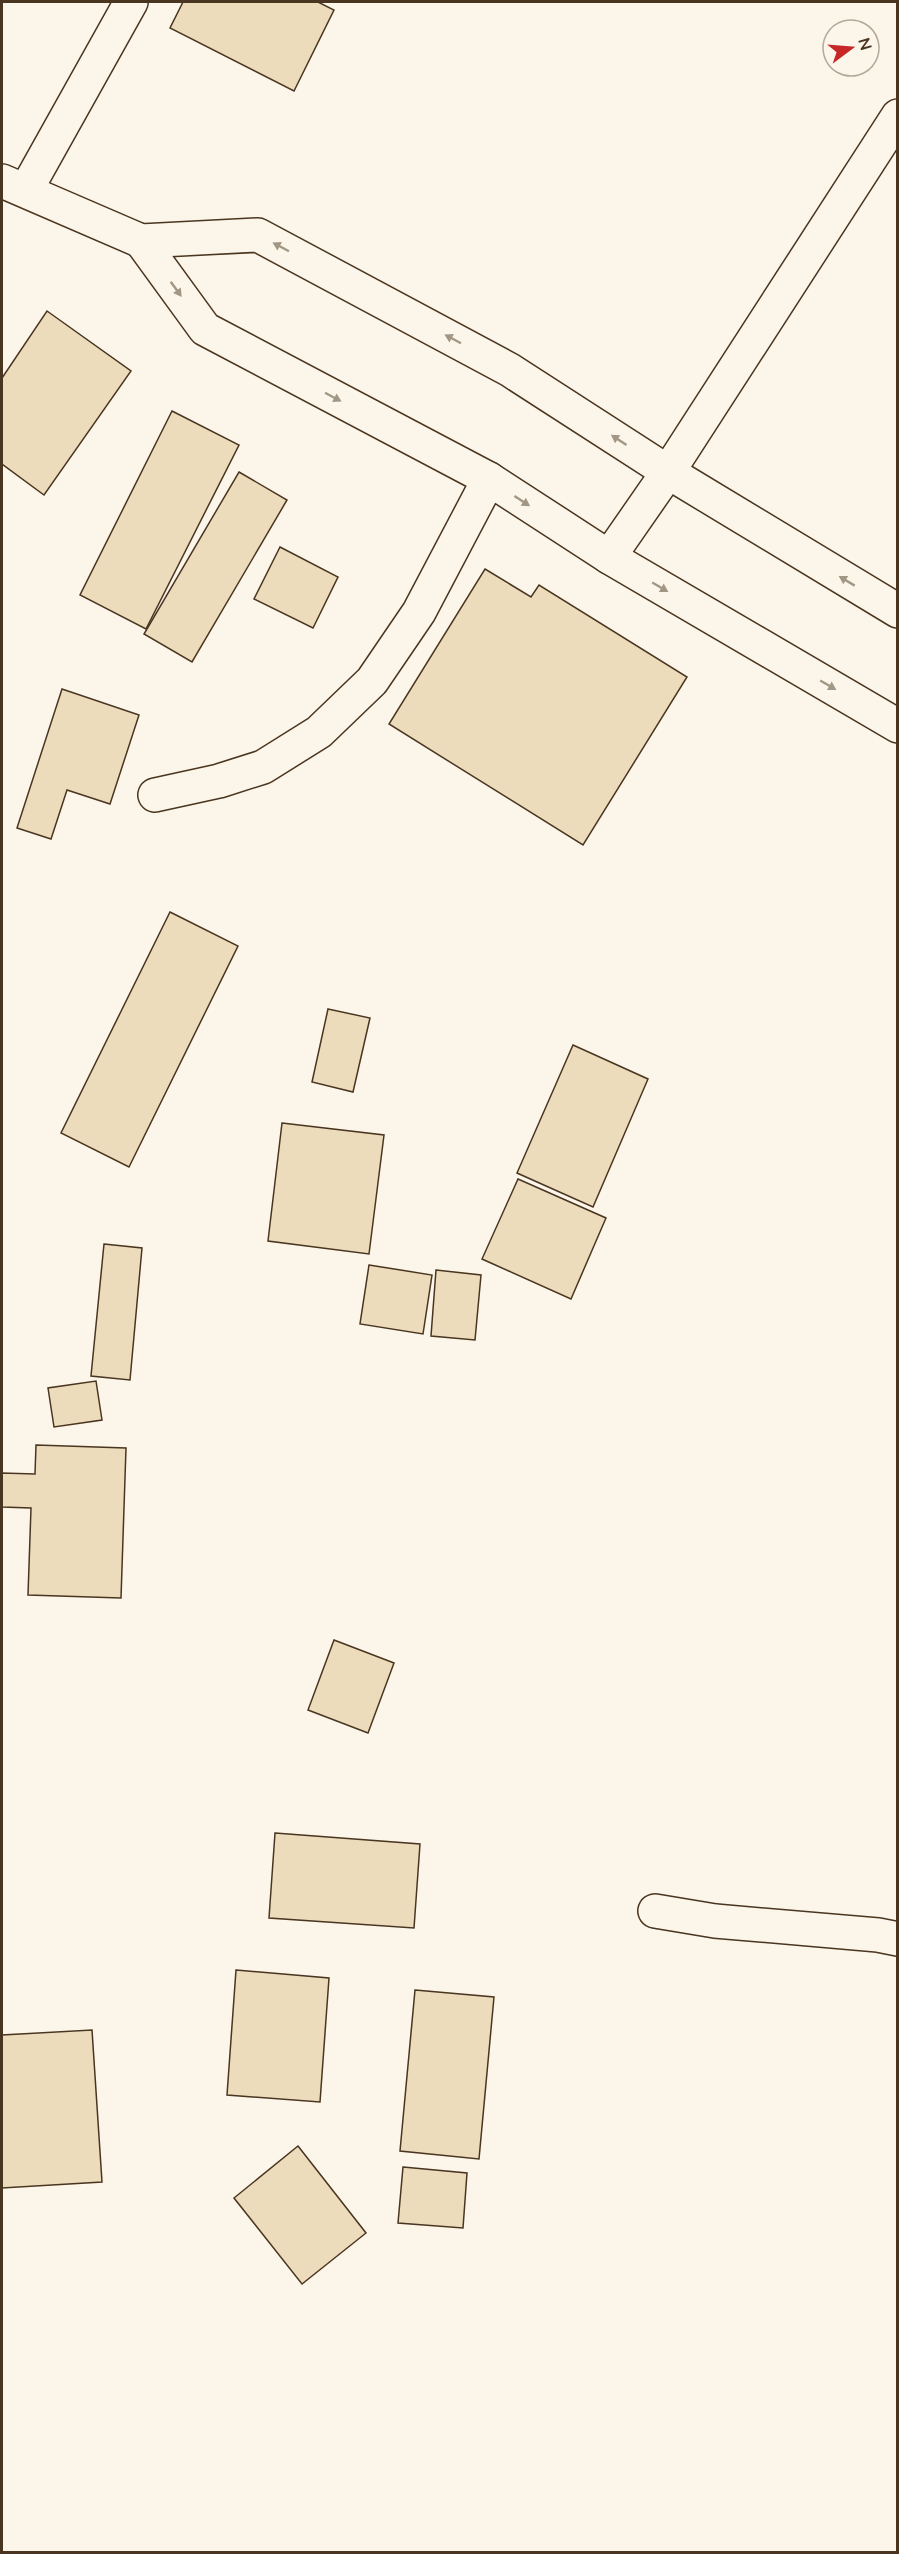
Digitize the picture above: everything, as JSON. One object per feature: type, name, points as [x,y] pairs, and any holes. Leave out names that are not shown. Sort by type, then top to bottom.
[{"type":"street","points":[[130,2],[14,186],[141,241],[258,235],[510,370],[668,472],[897,611]]},
{"type":"street","points":[[609,557],[668,472],[897,116]]},
{"type":"street","points":[[141,241],[205,329],[489,479],[609,557],[897,726]]},
{"type":"street","points":[[155,795],[219,781],[263,768],[319,732],[372,681],[419,612],[489,479]]},
{"type":"street","points":[[655,1911],[714,1921],[878,1935],[897,1939]]},
{"type":"building","points":[[183,2],[318,2],[334,10],[294,91],[170,28]]},
{"type":"building","points":[[47,311],[131,371],[44,495],[2,464],[2,378]]},
{"type":"building","points":[[172,411],[239,445],[146,629],[80,595]]},
{"type":"building","points":[[239,472],[287,500],[192,662],[144,634]]},
{"type":"building","points":[[280,547],[338,577],[313,628],[254,599]]},
{"type":"building","points":[[485,569],[531,597],[539,585],[687,677],[583,845],[389,724]]},
{"type":"building","points":[[62,689],[139,715],[110,804],[67,790],[51,839],[17,828]]},
{"type":"building","points":[[170,912],[238,946],[129,1167],[61,1133]]},
{"type":"building","points":[[328,1009],[370,1018],[353,1092],[312,1082]]},
{"type":"building","points":[[573,1045],[648,1079],[593,1207],[517,1173]]},
{"type":"building","points":[[282,1123],[384,1135],[369,1254],[268,1241]]},
{"type":"building","points":[[518,1179],[606,1218],[571,1299],[482,1259]]},
{"type":"building","points":[[104,1244],[142,1248],[130,1380],[91,1376]]},
{"type":"building","points":[[369,1265],[432,1275],[423,1334],[360,1324]]},
{"type":"building","points":[[436,1270],[481,1275],[475,1340],[431,1336]]},
{"type":"building","points":[[96,1381],[102,1420],[54,1427],[48,1388]]},
{"type":"building","points":[[36,1445],[126,1448],[121,1598],[28,1595],[31,1508],[2,1507],[2,1473],[35,1474]]},
{"type":"building","points":[[334,1640],[394,1663],[368,1733],[308,1710]]},
{"type":"building","points":[[275,1833],[420,1844],[414,1928],[269,1918]]},
{"type":"building","points":[[236,1970],[329,1978],[320,2102],[227,2095]]},
{"type":"building","points":[[415,1990],[494,1997],[479,2159],[400,2151]]},
{"type":"building","points":[[92,2030],[102,2182],[2,2188],[2,2035]]},
{"type":"building","points":[[298,2146],[366,2233],[302,2284],[234,2198]]},
{"type":"building","points":[[403,2167],[467,2173],[463,2228],[398,2223]]}]
